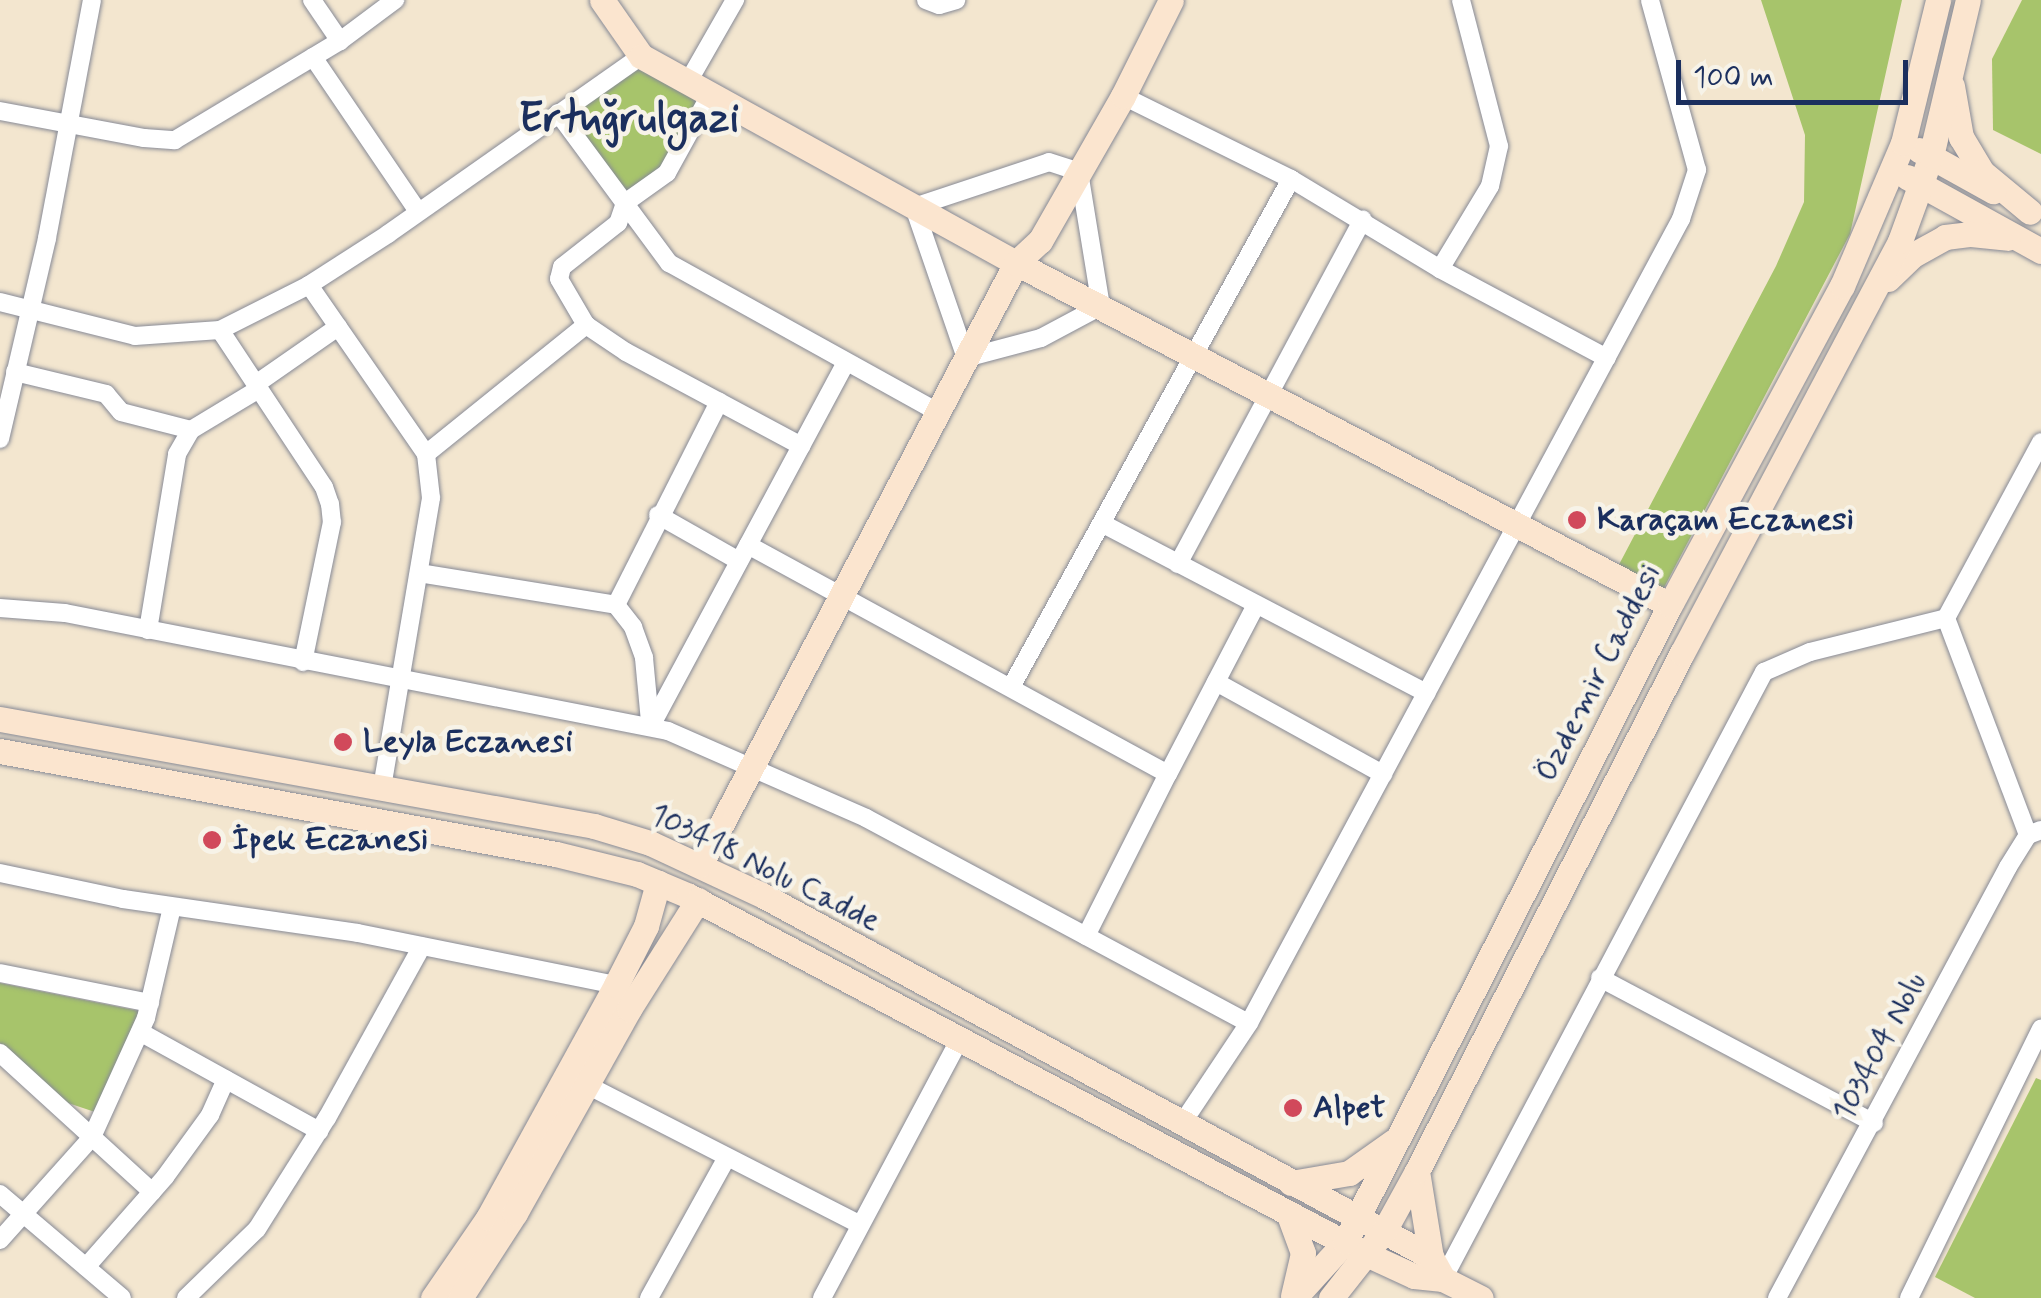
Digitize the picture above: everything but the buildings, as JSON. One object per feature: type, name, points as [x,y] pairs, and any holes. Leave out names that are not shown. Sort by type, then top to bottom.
[{"type":"main road","points":[[602,0],[641,56],[1016,263],[1670,605]]},
{"type":"main road","points":[[700,865],[1016,263],[1040,241],[1123,96],[1170,0]]},
{"type":"main road","name":"Özdemir Caddesi","points":[[1355,1248],[1358,1218],[1670,605],[1842,286],[1894,170],[1938,0]]},
{"type":"main road","name":"Özdemir Caddesi","points":[[1292,1298],[1355,1248],[1384,1231],[1682,653],[1874,293],[1931,156],[1968,0]]},
{"type":"main road","points":[[1950,76],[1962,137],[1982,172],[2036,215]]},
{"type":"main road","points":[[1903,142],[2036,215]]},
{"type":"main road","points":[[1894,170],[2031,246]]},
{"type":"main road","points":[[1874,293],[1914,255],[1945,236],[1971,234],[2031,246]]},
{"type":"main road","name":"103418 Nolu Cadde","points":[[0,719],[594,826],[650,843],[700,865],[1384,1231],[1437,1268]]},
{"type":"main road","points":[[0,751],[556,854],[658,882],[1289,1215],[1401,1270]]},
{"type":"main road","points":[[432,1298],[488,1218],[616,986],[646,926],[658,882]]},
{"type":"main road","points":[[460,1298],[515,1213],[698,900]]},
{"type":"main road","points":[[1291,1183],[1335,1178],[1364,1165],[1391,1144],[1411,1117]]},
{"type":"main road","points":[[1417,1170],[1437,1268]]},
{"type":"main road","points":[[1289,1215],[1303,1253],[1301,1275],[1292,1298]]},
{"type":"main road","points":[[1336,1293],[1355,1248]]},
{"type":"main road","points":[[1336,1293],[1401,1270],[1437,1268],[1481,1298]]},
{"type":"street","points":[[0,438],[92,0]]},
{"type":"street","points":[[312,0],[340,42]]},
{"type":"street","points":[[0,111],[144,138],[175,140],[340,42],[395,0]]},
{"type":"street","points":[[735,0],[667,173],[625,203],[618,223],[562,267],[559,278],[586,324],[626,352],[802,446]]},
{"type":"street","points":[[926,0],[938,4],[956,0]]},
{"type":"street","points":[[1440,268],[1490,186],[1500,146],[1461,0]]},
{"type":"street","points":[[1181,1125],[1249,1023],[1681,219],[1697,170],[1650,0]]},
{"type":"street","points":[[0,302],[134,336],[220,330],[309,285],[641,56]]},
{"type":"street","points":[[313,57],[417,210]]},
{"type":"street","points":[[1123,96],[1291,179],[1440,268],[1608,358]]},
{"type":"street","points":[[558,112],[669,263],[938,412]]},
{"type":"street","points":[[1049,162],[1079,172],[1101,306],[1041,338],[966,358],[914,207],[1049,162]]},
{"type":"street","points":[[1010,687],[1291,179]]},
{"type":"street","points":[[1178,564],[1363,219]]},
{"type":"street","points":[[309,285],[426,454],[431,498],[382,788]]},
{"type":"street","points":[[426,454],[586,324]]},
{"type":"street","points":[[148,630],[177,454],[190,430],[258,387],[338,327]]},
{"type":"street","points":[[220,330],[324,487],[330,504],[332,522],[303,662]]},
{"type":"street","points":[[650,726],[846,362]]},
{"type":"street","points":[[16,372],[106,394],[122,412],[190,430]]},
{"type":"street","points":[[616,605],[718,402]]},
{"type":"street","points":[[1437,1268],[1600,978],[1764,672],[1810,652],[1946,618],[2041,442]]},
{"type":"street","points":[[658,515],[842,594],[1168,774]]},
{"type":"street","points":[[1102,524],[1254,607],[1426,693]]},
{"type":"street","points":[[420,573],[616,605],[633,627],[644,658],[650,726]]},
{"type":"street","points":[[1086,936],[1254,607]]},
{"type":"street","points":[[0,608],[66,613],[303,662],[650,726],[866,818],[1249,1023]]},
{"type":"street","points":[[1946,618],[2034,833]]},
{"type":"street","points":[[1216,682],[1383,774]]},
{"type":"street","name":"103404 Nolu","points":[[1777,1298],[2034,833]]},
{"type":"street","points":[[0,873],[172,906],[422,946],[616,986]]},
{"type":"street","points":[[0,1240],[92,1137],[140,1032],[172,906]]},
{"type":"street","points":[[186,1298],[257,1229],[318,1131],[422,946]]},
{"type":"street","points":[[0,973],[150,1003]]},
{"type":"street","points":[[1600,978],[1874,1124]]},
{"type":"street","points":[[1909,1298],[2033,1064],[2041,1029]]},
{"type":"street","points":[[140,1032],[318,1131]]},
{"type":"street","points":[[822,1298],[959,1040]]},
{"type":"street","points":[[0,1053],[152,1192]]},
{"type":"street","points":[[86,1267],[152,1192],[210,1114],[226,1080]]},
{"type":"street","points":[[587,1085],[860,1226]]},
{"type":"street","points":[[649,1298],[727,1157]]},
{"type":"street","points":[[0,1194],[122,1298]]},
{"type":"green space","points":[[1761,0],[1902,0],[1850,234],[1658,599],[1613,576],[1776,266],[1804,202],[1805,135]]},
{"type":"green space","points":[[2022,0],[2041,0],[2041,154],[1993,130],[1992,59]]},
{"type":"green space","points":[[641,56],[710,95],[667,173],[625,203],[558,113]]},
{"type":"green space","points":[[0,983],[139,1011],[98,1113],[65,1102],[0,1043]]},
{"type":"green space","points":[[2036,1078],[2041,1080],[2041,1298],[1975,1298],[1935,1277]]},
{"type":"place","name":"Karaçam Eczanesi","points":[[1577,520]]},
{"type":"place","name":"Leyla Eczanesi","points":[[343,742]]},
{"type":"place","name":"İpek Eczanesi","points":[[212,840]]},
{"type":"place","name":"Alpet","points":[[1293,1108]]},
{"type":"district","name":"Ertuğrulgazi","points":[[629,120]]}]
